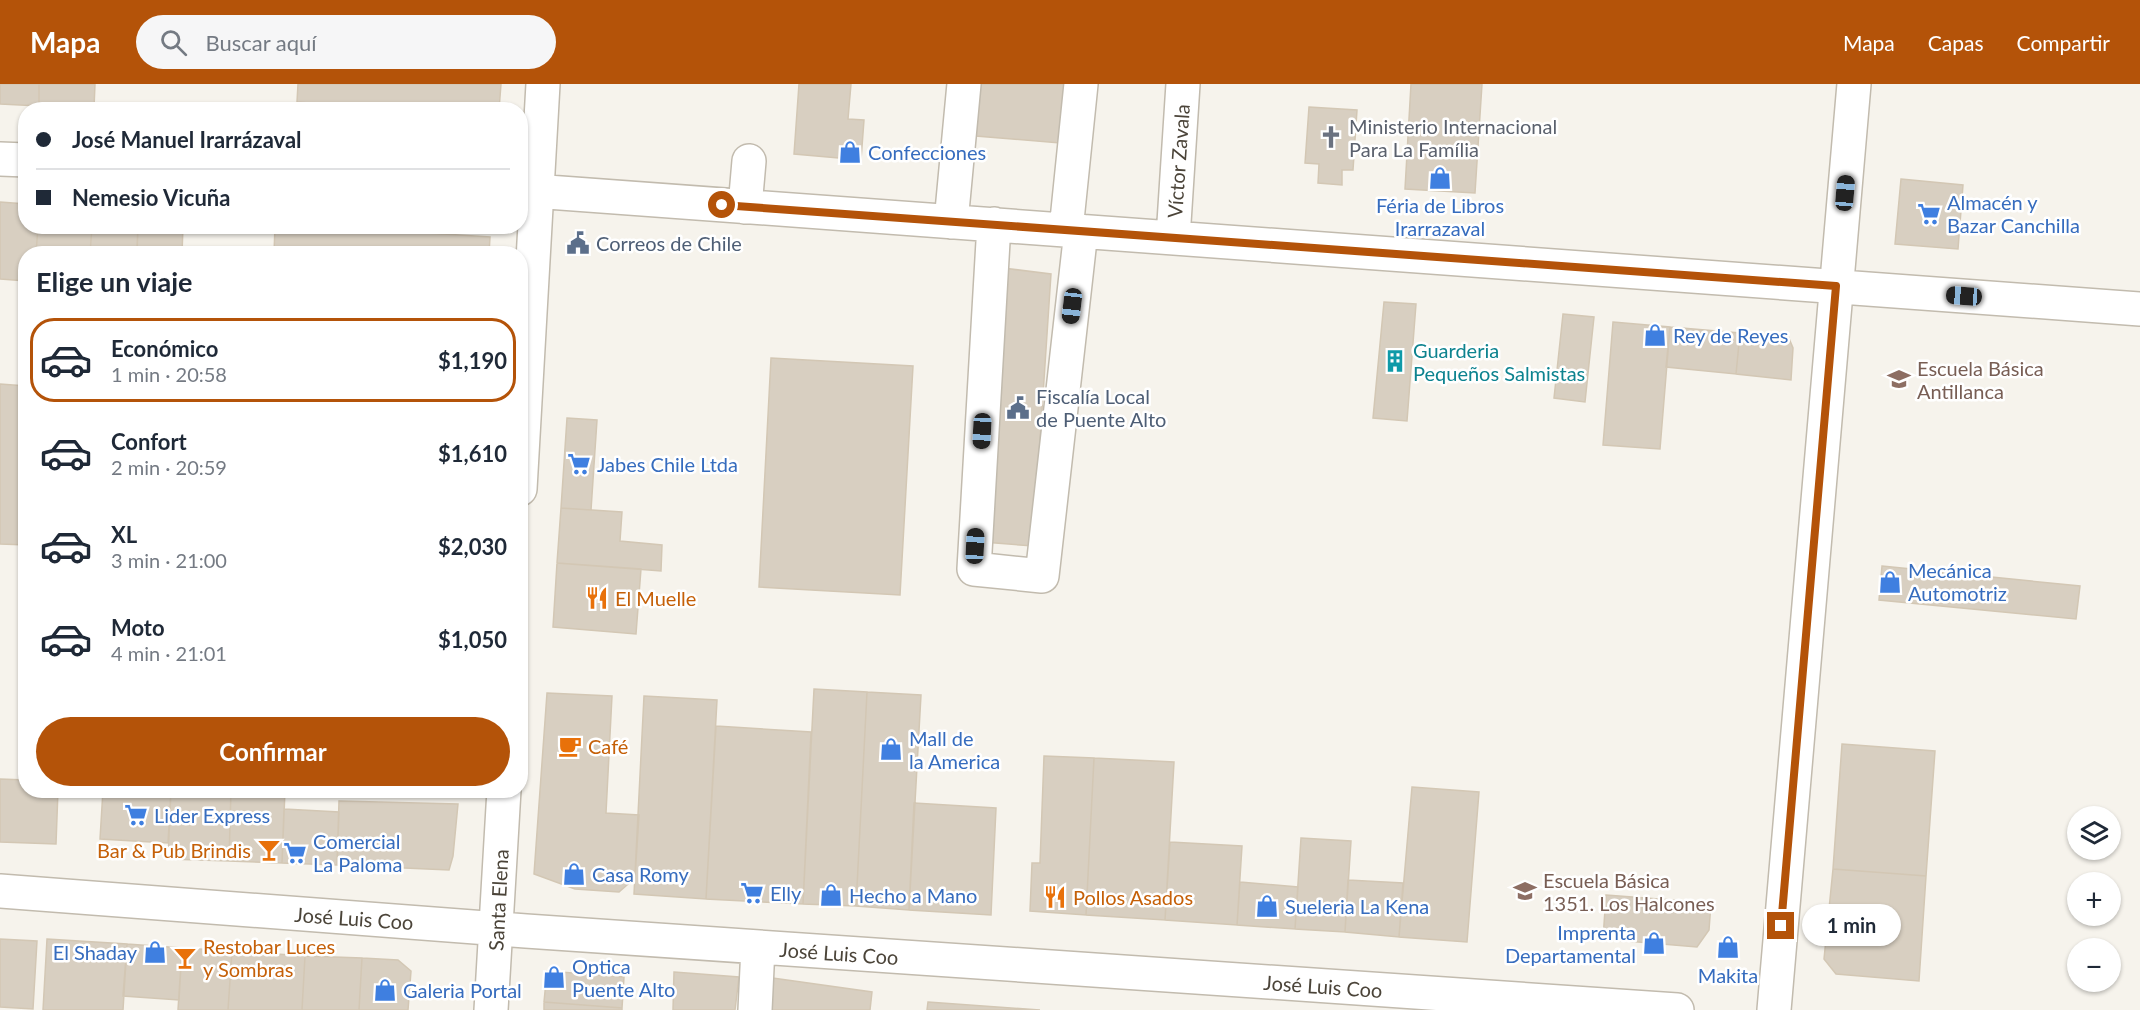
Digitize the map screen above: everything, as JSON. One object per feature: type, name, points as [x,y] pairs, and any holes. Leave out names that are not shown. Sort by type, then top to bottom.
[{"type":"street","points":[[528,224],[529,191],[543,84]]},
{"type":"street","points":[[951,222],[964,84]]},
{"type":"street","points":[[993,224],[974,569],[1042,576],[1073,230],[1081,84]]},
{"type":"street","name":"Víctor Zavala","points":[[1173,238],[1184,84]]},
{"type":"street","points":[[1774,1010],[1854,84]]},
{"type":"street","points":[[0,159],[18,160]]},
{"type":"street","points":[[745,207],[748,161]]},
{"type":"street","points":[[529,191],[2140,309]]},
{"type":"street","name":"Santa Elena","points":[[491,1010],[504,798]]},
{"type":"street","name":"José Luis Coo","points":[[0,891],[758,947],[1461,1003],[1677,1010]]},
{"type":"street","points":[[755,1010],[758,947]]},
{"type":"building","points":[[0,84],[39,84],[39,102],[18,102],[18,105],[0,104]]},
{"type":"building","points":[[39,84],[95,84],[94,102],[39,102]]},
{"type":"building","points":[[298,84],[501,84],[500,102],[297,102]]},
{"type":"building","points":[[799,84],[851,84],[848,119],[864,120],[861,160],[794,154]]},
{"type":"building","points":[[980,84],[1065,84],[1060,143],[976,136]]},
{"type":"building","points":[[1411,84],[1482,84],[1475,193],[1405,189]]},
{"type":"building","name":"Ministerio Internacional Para La Família","points":[[1309,107],[1357,110],[1353,170],[1342,170],[1342,185],[1318,183],[1319,164],[1305,163]]},
{"type":"building","name":"Almacén y Bazar Canchilla","points":[[1901,179],[1963,185],[1958,249],[1895,244]]},
{"type":"building","points":[[0,202],[18,203],[18,234],[37,234],[37,246],[18,246],[18,280],[0,279]]},
{"type":"building","points":[[37,234],[91,234],[91,246],[37,246]]},
{"type":"building","points":[[91,234],[138,234],[137,246],[91,246]]},
{"type":"building","points":[[138,234],[183,234],[182,246],[137,246]]},
{"type":"building","points":[[275,234],[443,234],[490,237],[489,246],[274,246]]},
{"type":"building","name":"Fiscalía Local de Puente Alto","points":[[1003,268],[1051,274],[1033,546],[983,542]]},
{"type":"building","name":"Guarderia Pequeños Salmistas","points":[[1384,302],[1416,304],[1407,421],[1373,418]]},
{"type":"building","points":[[1563,314],[1594,317],[1585,402],[1554,398]]},
{"type":"building","points":[[1613,322],[1670,327],[1660,449],[1603,445]]},
{"type":"building","points":[[1670,327],[1740,333],[1736,374],[1666,367]]},
{"type":"building","points":[[1740,333],[1788,336],[1793,348],[1791,380],[1736,374]]},
{"type":"building","points":[[771,358],[913,366],[900,595],[759,587]]},
{"type":"building","points":[[0,384],[18,385],[18,545],[0,544]]},
{"type":"building","name":"Jabes Chile Ltda","points":[[567,418],[597,420],[591,510],[561,508]]},
{"type":"building","points":[[561,508],[622,512],[620,541],[662,545],[661,571],[557,563]]},
{"type":"building","name":"El Muelle","points":[[557,563],[641,569],[636,634],[553,627]]},
{"type":"building","points":[[1882,566],[2080,586],[2076,619],[1879,600]]},
{"type":"building","points":[[814,689],[867,692],[856,906],[803,904]]},
{"type":"building","name":"Mall de la America","points":[[867,692],[921,695],[909,910],[856,906]]},
{"type":"building","points":[[547,693],[612,696],[606,813],[639,815],[635,878],[619,892],[575,889],[534,874]]},
{"type":"building","points":[[644,696],[717,700],[706,899],[634,894]]},
{"type":"building","points":[[716,726],[811,732],[803,904],[706,899]]},
{"type":"building","points":[[1842,744],[1935,751],[1926,876],[1833,869]]},
{"type":"building","points":[[1044,756],[1094,758],[1086,915],[1030,911],[1032,863],[1040,863]]},
{"type":"building","points":[[1094,758],[1174,762],[1165,920],[1086,915]]},
{"type":"building","points":[[0,779],[18,780],[18,798],[58,798],[56,844],[0,842]]},
{"type":"building","points":[[1412,787],[1479,792],[1467,942],[1399,937]]},
{"type":"building","name":"Lider Express","points":[[103,798],[171,798],[168,843],[100,839]]},
{"type":"building","points":[[171,798],[231,798],[229,861],[168,859]]},
{"type":"building","points":[[231,798],[285,798],[282,863],[229,861]]},
{"type":"building","points":[[339,801],[458,804],[453,856],[449,870],[337,865]]},
{"type":"building","points":[[914,803],[996,808],[991,915],[909,910]]},
{"type":"building","points":[[284,809],[339,812],[337,865],[282,863]]},
{"type":"building","points":[[1301,838],[1351,841],[1345,932],[1295,929]]},
{"type":"building","points":[[1170,842],[1242,846],[1237,925],[1165,920]]},
{"type":"building","points":[[1833,869],[1926,876],[1919,981],[1836,974],[1824,959]]},
{"type":"building","points":[[1348,880],[1403,883],[1399,937],[1345,932]]},
{"type":"building","name":"Sueleria La Kena","points":[[1240,882],[1298,887],[1295,929],[1237,925]]},
{"type":"building","points":[[1606,895],[1711,903],[1709,930],[1697,947],[1603,939]]},
{"type":"building","points":[[0,939],[37,941],[33,1009],[0,1007]]},
{"type":"building","points":[[47,939],[127,944],[123,1010],[43,1010]]},
{"type":"building","points":[[127,944],[182,948],[179,1000],[123,996]]},
{"type":"building","points":[[182,948],[232,951],[228,1010],[178,1010]]},
{"type":"building","points":[[232,951],[305,956],[302,1010],[228,1010]]},
{"type":"building","points":[[305,956],[362,958],[359,1010],[302,1010]]},
{"type":"building","name":"Galeria Portal","points":[[362,958],[398,960],[411,971],[408,1010],[359,1010]]},
{"type":"building","points":[[547,971],[624,977],[622,1008],[544,1002]]},
{"type":"building","points":[[674,972],[739,977],[735,1010],[673,1010]]},
{"type":"building","points":[[759,976],[872,992],[870,1010],[756,1010]]},
{"type":"building","points":[[544,1002],[622,1008],[622,1010],[544,1010]]},
{"type":"building","points":[[928,1002],[1040,1010],[927,1010]]},
{"type":"place","name":"Ministerio Internacional Para La Família","points":[[1331,137]]},
{"type":"place","name":"Confecciones","points":[[850,152]]},
{"type":"place","name":"Féria de Libros Irarrazaval","points":[[1440,178]]},
{"type":"place","name":"Almacén y Bazar Canchilla","points":[[1929,214]]},
{"type":"place","name":"Correos de Chile","points":[[578,243]]},
{"type":"place","name":"Rey de Reyes","points":[[1655,335]]},
{"type":"place","name":"Guarderia Pequeños Salmistas","points":[[1395,361]]},
{"type":"place","name":"Escuela Básica Antillanca","points":[[1899,379]]},
{"type":"place","name":"Fiscalía Local de Puente Alto","points":[[1018,408]]},
{"type":"place","name":"Jabes Chile Ltda","points":[[579,464]]},
{"type":"place","name":"Mecánica Automotriz","points":[[1890,582]]},
{"type":"place","name":"El Muelle","points":[[597,598]]},
{"type":"place","name":"Café","points":[[570,746]]},
{"type":"place","name":"Mall de la America","points":[[891,749]]},
{"type":"place","name":"Lider Express","points":[[136,815]]},
{"type":"place","name":"Bar & Pub Brindis","points":[[269,850]]},
{"type":"place","name":"Comercial La Paloma","points":[[295,853]]},
{"type":"place","name":"Casa Romy","points":[[574,874]]},
{"type":"place","name":"Escuela Básica 1351. Los Halcones","points":[[1525,891]]},
{"type":"place","name":"Elly","points":[[752,893]]},
{"type":"place","name":"Hecho a Mano","points":[[831,895]]},
{"type":"place","name":"Pollos Asados","points":[[1055,897]]},
{"type":"place","name":"Sueleria La Kena","points":[[1267,906]]},
{"type":"place","name":"Imprenta Departamental","points":[[1654,943]]},
{"type":"place","name":"Makita","points":[[1728,947]]},
{"type":"place","name":"El Shaday","points":[[155,952]]},
{"type":"place","name":"Restobar Luces y Sombras","points":[[185,958]]},
{"type":"place","name":"Optica Puente Alto","points":[[554,977]]},
{"type":"place","name":"Galeria Portal","points":[[385,990]]},
{"type":"route","points":[[722,205],[1836,286],[1781,926]]}]
